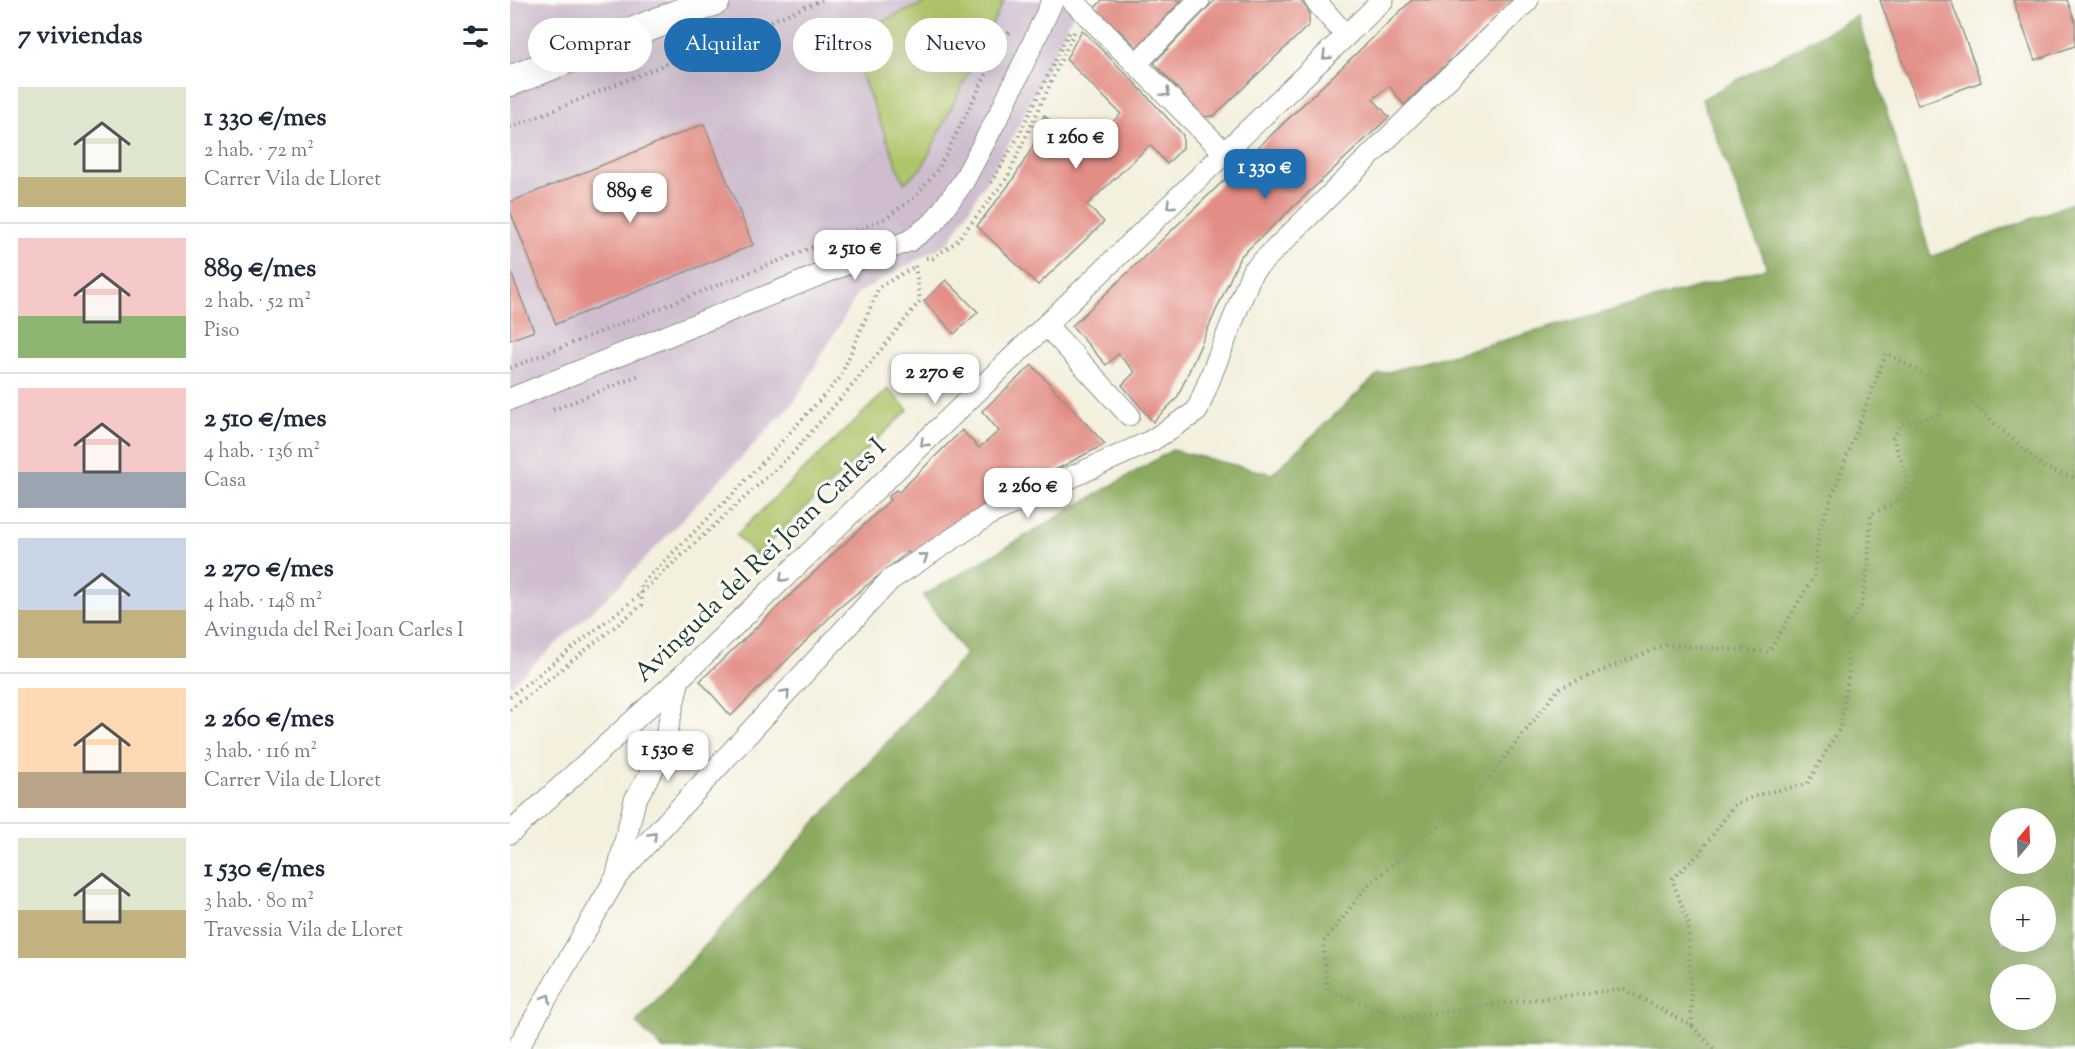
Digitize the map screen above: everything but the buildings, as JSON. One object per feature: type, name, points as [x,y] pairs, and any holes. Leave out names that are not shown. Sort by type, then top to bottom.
[{"type":"main road","points":[[510,81],[716,0]]},
{"type":"street","points":[[510,399],[849,262],[909,241],[934,222],[963,182],[1003,107],[1053,0]]},
{"type":"street","points":[[1137,63],[1199,0]]},
{"type":"street","points":[[1315,0],[1346,36]]},
{"type":"street","name":"Avinguda del Rei Joan Carles I","points":[[510,833],[679,679],[1383,0]]},
{"type":"street","points":[[517,1049],[617,876],[890,579],[990,514],[1151,441],[1197,411],[1252,272],[1528,0]]},
{"type":"street","points":[[1076,4],[1225,153]]},
{"type":"street","points":[[1046,325],[1130,415]]},
{"type":"street","points":[[617,876],[634,800],[662,753],[679,679]]},
{"type":"path","points":[[510,128],[822,0]]},
{"type":"path","points":[[991,183],[1017,139],[1076,4]]},
{"type":"path","points":[[925,258],[933,258],[956,242],[1006,178],[1078,23],[1076,4]]},
{"type":"path","points":[[510,368],[886,218],[915,197],[939,168],[1004,39],[1015,25]]},
{"type":"path","points":[[510,710],[642,605],[641,584],[735,492],[840,378],[879,287],[915,266],[933,251]]},
{"type":"path","points":[[510,697],[642,592],[791,455],[855,382],[920,301],[914,258]]},
{"type":"path","points":[[1714,1049],[1692,1027],[1623,988],[1403,1018],[1327,990],[1323,943],[1368,886],[1478,794],[1559,688],[1665,645],[1769,652],[1814,576],[1819,530],[1886,353],[1964,396],[2045,468],[2075,478]]},
{"type":"path","points":[[1692,1027],[1688,923],[1672,879],[1699,854],[1735,804],[1761,794],[1808,784],[1840,728],[1849,671],[1843,632],[1862,606],[1868,567],[1871,514],[1899,501],[1908,481],[1893,438],[1901,424],[1938,415],[1948,387]]},
{"type":"shaded area","points":[[510,0],[1080,0],[1013,137],[949,242],[858,293],[795,401],[617,588],[510,686]]},
{"type":"green space","points":[[932,0],[1004,0],[995,18],[905,18],[905,72],[969,72],[922,168],[904,183],[860,72],[893,72],[893,18],[889,18]]},
{"type":"green space","points":[[1857,16],[1931,257],[2075,202],[2075,1049],[663,1049],[636,1023],[966,654],[923,596],[1172,450],[1272,474],[1377,375],[1767,268],[1702,99]]},
{"type":"green space","points":[[888,389],[908,410],[756,555],[736,535]]}]
